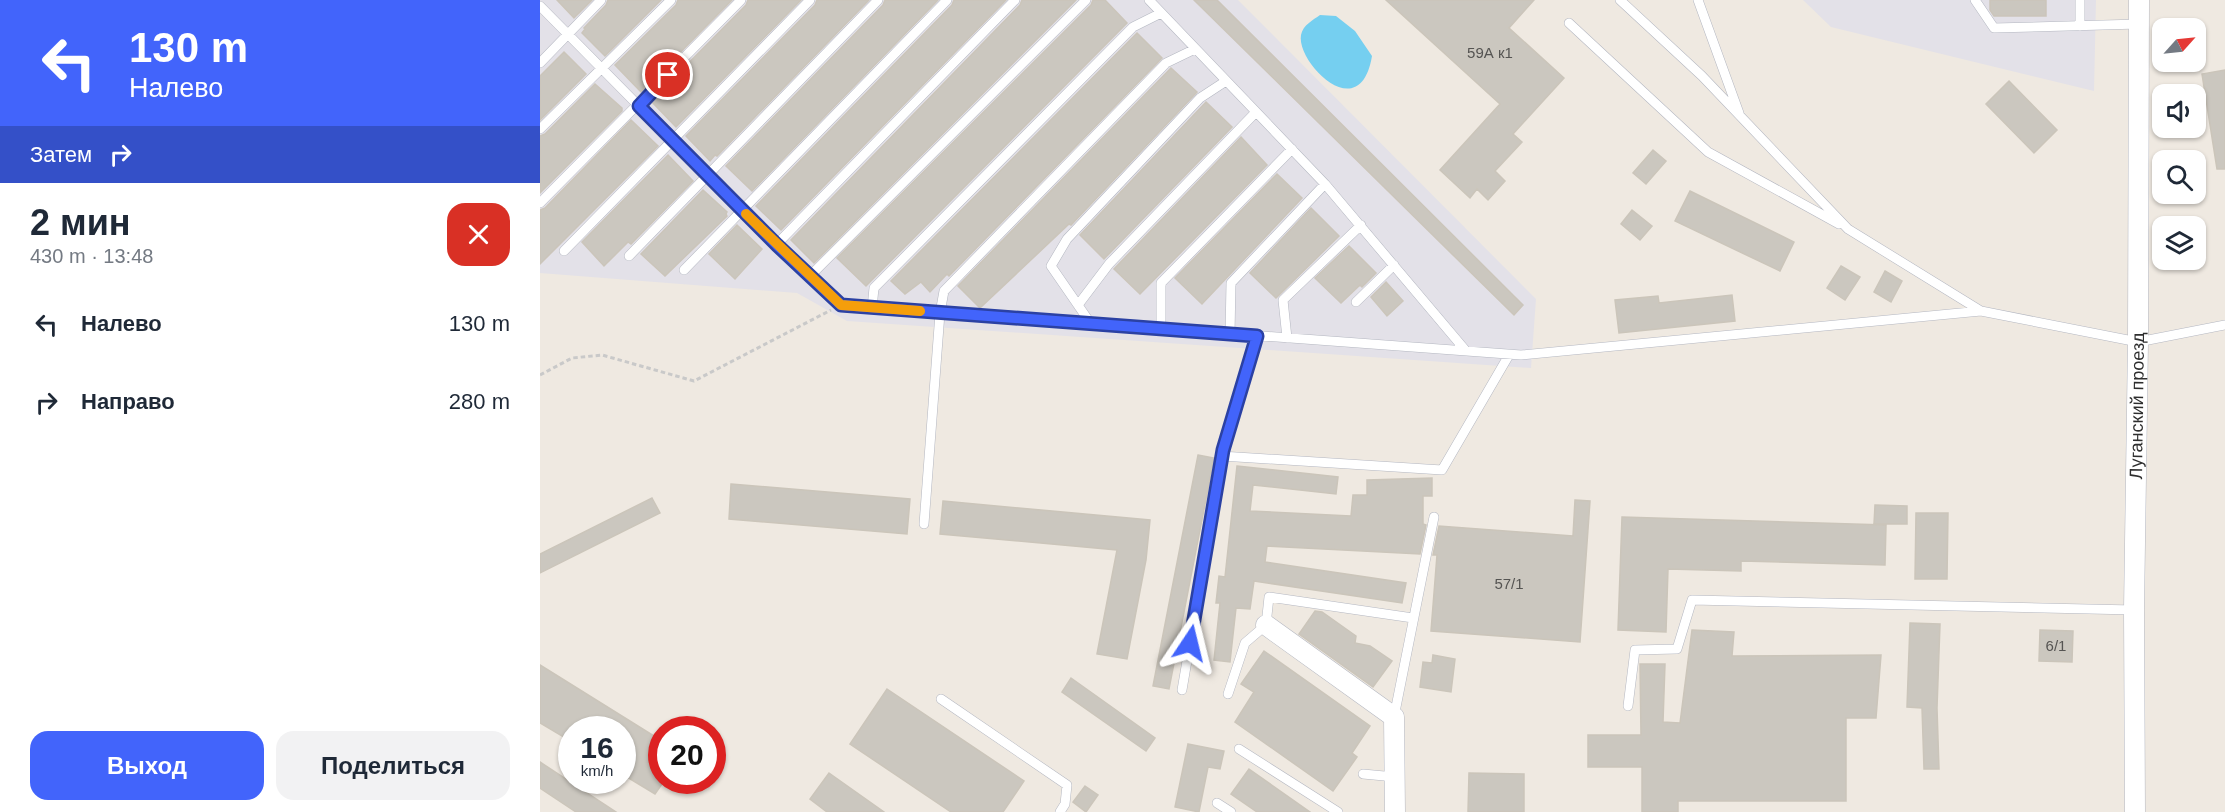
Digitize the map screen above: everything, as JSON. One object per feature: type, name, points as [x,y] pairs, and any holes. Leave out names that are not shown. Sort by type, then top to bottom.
[{"type":"street","name":"Луганский проезд","points":[[2135,812],[2134,610],[2138,342],[2139,0]]},
{"type":"street","points":[[1266,625],[1394,717],[1395,812]]},
{"type":"lane","points":[[540,63],[601,0]]},
{"type":"lane","points":[[540,129],[671,0]]},
{"type":"lane","points":[[540,203],[639,106],[741,0]]},
{"type":"lane","points":[[564,251],[810,0]]},
{"type":"lane","points":[[629,256],[878,0]]},
{"type":"lane","points":[[684,270],[947,0]]},
{"type":"lane","points":[[777,245],[1016,0]]},
{"type":"lane","points":[[810,276],[1086,0]]},
{"type":"lane","points":[[1149,0],[1325,184],[1466,351]]},
{"type":"lane","points":[[1620,0],[1702,76],[1848,229]]},
{"type":"lane","points":[[1698,0],[1740,118]]},
{"type":"lane","points":[[1975,0],[1994,28],[2139,24]]},
{"type":"lane","points":[[2079,26],[2080,0]]},
{"type":"lane","points":[[540,6],[777,245],[841,305],[1509,355],[1981,311],[2138,342],[2225,325]]},
{"type":"lane","points":[[872,308],[874,288],[1133,27],[1161,13]]},
{"type":"lane","points":[[1569,23],[1708,152],[1848,229],[1981,311]]},
{"type":"lane","points":[[924,524],[940,313],[944,291],[1166,63],[1195,48]]},
{"type":"lane","points":[[1091,324],[1052,266],[1067,238],[1200,98],[1226,81]]},
{"type":"lane","points":[[1078,305],[1109,264],[1256,112]]},
{"type":"lane","points":[[1161,329],[1161,283],[1292,149]]},
{"type":"lane","points":[[1230,334],[1231,283],[1325,184]]},
{"type":"lane","points":[[1287,338],[1283,300],[1361,225]]},
{"type":"lane","points":[[1356,302],[1394,265]]},
{"type":"lane","points":[[1182,690],[1221,456],[1257,336]]},
{"type":"lane","points":[[1221,456],[1442,470],[1509,355]]},
{"type":"lane","points":[[1394,717],[1434,517]]},
{"type":"lane","points":[[1228,694],[1245,643],[1266,625],[1269,597],[1413,618]]},
{"type":"lane","points":[[1628,706],[1635,650],[1677,649],[1692,600],[2134,610]]},
{"type":"lane","points":[[941,699],[1067,785],[1065,804],[1060,812]]},
{"type":"lane","points":[[1239,748],[1335,811]]},
{"type":"lane","points":[[1364,774],[1395,777]]},
{"type":"lane","points":[[1217,803],[1231,812]]},
{"type":"path","points":[[540,375],[572,358],[602,355],[694,381],[841,305]]},
{"type":"shaded area","points":[[540,0],[1238,0],[1536,299],[1531,368],[847,321],[797,293],[540,273]]},
{"type":"shaded area","points":[[1803,0],[2096,0],[2094,91],[1831,27]]},
{"type":"water","points":[[1320,15],[1336,16],[1355,31],[1372,56],[1365,77],[1355,87],[1343,88],[1330,83],[1308,60],[1302,47],[1302,31]]},
{"type":"building","points":[[557,0],[592,0],[574,18]]},
{"type":"building","points":[[608,0],[661,0],[605,56],[582,33]]},
{"type":"building","points":[[678,0],[732,0],[641,92],[615,65],[676,5]]},
{"type":"building","points":[[748,0],[801,0],[676,127],[651,101],[746,5]]},
{"type":"building","points":[[817,0],[869,0],[710,161],[686,136],[815,5]]},
{"type":"building","points":[[885,0],[938,0],[752,191],[726,166],[883,5]]},
{"type":"building","points":[[954,0],[1006,0],[781,230],[756,206],[952,5]]},
{"type":"building","points":[[1022,0],[1076,0],[814,263],[791,240],[1020,5]]},
{"type":"building","points":[[1093,0],[1105,0],[1127,23],[866,286],[837,258],[1091,5]]},
{"type":"building","points":[[1194,0],[1217,0],[1523,305],[1514,315]]},
{"type":"building","points":[[1386,0],[1534,0],[1509,28],[1564,78],[1513,134],[1522,142],[1495,171],[1505,181],[1488,200],[1477,189],[1470,198],[1440,170],[1500,104]]},
{"type":"building","points":[[1990,0],[2046,0],[2046,16],[1994,16],[1990,10]]},
{"type":"building","points":[[1137,33],[1162,58],[949,276],[947,274],[930,292],[921,282],[905,294],[891,281]]},
{"type":"building","points":[[564,52],[586,74],[540,120],[540,76]]},
{"type":"building","points":[[1171,68],[1197,92],[1071,225],[1069,224],[980,308],[958,286]]},
{"type":"building","points":[[2225,70],[2225,169],[2217,169],[2206,99],[2206,84],[2204,84],[2202,74]]},
{"type":"building","points":[[2009,81],[2057,130],[2034,153],[1986,104]]},
{"type":"building","points":[[595,84],[622,108],[622,111],[540,193],[540,136],[545,134]]},
{"type":"building","points":[[1206,102],[1232,127],[1104,259],[1080,235]]},
{"type":"building","points":[[631,120],[658,146],[540,264],[540,210],[545,208]]},
{"type":"building","points":[[1241,137],[1267,165],[1140,294],[1114,269]]},
{"type":"building","points":[[1653,150],[1666,161],[1646,184],[1633,173]]},
{"type":"building","points":[[668,155],[693,181],[631,244],[628,242],[604,266],[582,242]]},
{"type":"building","points":[[1277,174],[1302,198],[1202,304],[1175,278]]},
{"type":"building","points":[[703,190],[727,212],[727,216],[665,276],[641,254]]},
{"type":"building","points":[[1690,191],[1794,242],[1780,271],[1675,221]]},
{"type":"building","points":[[1311,208],[1339,236],[1276,298],[1250,273]]},
{"type":"building","points":[[1632,210],[1652,226],[1640,240],[1621,224]]},
{"type":"building","points":[[737,225],[762,249],[735,279],[709,254]]},
{"type":"building","points":[[1349,246],[1376,273],[1341,303],[1315,278]]},
{"type":"building","points":[[1841,266],[1860,277],[1845,300],[1827,288]]},
{"type":"building","points":[[1885,271],[1902,281],[1891,302],[1874,292]]},
{"type":"building","points":[[1386,282],[1403,301],[1387,316],[1371,297]]},
{"type":"building","points":[[1732,295],[1735,321],[1619,333],[1615,300],[1658,296],[1659,303]]},
{"type":"building","points":[[1198,455],[1214,458],[1169,689],[1153,686]]},
{"type":"building","points":[[1237,466],[1338,477],[1336,494],[1253,485],[1250,511],[1351,516],[1353,495],[1367,495],[1367,480],[1432,478],[1432,496],[1423,496],[1423,524],[1426,525],[1420,554],[1267,546],[1265,562],[1406,583],[1402,603],[1254,581],[1250,609],[1236,608],[1230,662],[1214,660],[1220,603],[1216,603],[1219,576],[1225,577]]},
{"type":"building","points":[[731,484],[910,499],[907,534],[729,519]]},
{"type":"building","points":[[652,498],[660,513],[540,573],[540,554]]},
{"type":"building","points":[[1575,500],[1590,501],[1580,642],[1431,631],[1437,555],[1433,555],[1439,526],[1573,536]]},
{"type":"building","points":[[943,501],[1150,520],[1146,560],[1127,659],[1097,654],[1117,550],[940,534]]},
{"type":"building","points":[[1875,505],[1907,506],[1907,524],[1874,524]]},
{"type":"building","points":[[1916,513],[1948,513],[1947,579],[1915,579]]},
{"type":"building","points":[[1622,517],[1886,525],[1885,565],[1741,561],[1741,571],[1668,569],[1666,632],[1618,630]]},
{"type":"building","points":[[1315,611],[1322,612],[1356,636],[1355,643],[1370,646],[1392,661],[1373,687],[1299,634]]},
{"type":"building","points":[[1910,623],[1940,624],[1937,708],[1939,769],[1924,769],[1922,708],[1907,707]]},
{"type":"building","points":[[1692,630],[1734,632],[1732,656],[1881,655],[1876,718],[1846,718],[1846,801],[1678,801],[1678,812],[1642,812],[1642,767],[1588,767],[1588,735],[1641,735],[1640,664],[1665,664],[1663,722],[1680,723]]},
{"type":"building","points":[[2040,630],[2073,631],[2072,662],[2039,661]]},
{"type":"building","points":[[1264,651],[1370,726],[1352,753],[1357,757],[1333,791],[1235,722],[1254,692],[1241,684]]},
{"type":"building","points":[[1433,655],[1455,659],[1451,692],[1420,687],[1423,662],[1432,663]]},
{"type":"building","points":[[540,665],[622,716],[558,716],[558,734],[540,723]]},
{"type":"building","points":[[1071,678],[1155,738],[1146,751],[1062,692]]},
{"type":"building","points":[[887,689],[1024,781],[1003,812],[951,812],[850,744]]},
{"type":"building","points":[[636,725],[648,732],[648,790],[636,782]]},
{"type":"building","points":[[1188,744],[1224,751],[1220,769],[1208,767],[1199,812],[1175,807]]},
{"type":"building","points":[[540,762],[558,774],[558,794],[589,794],[616,812],[576,812],[540,788]]},
{"type":"building","points":[[1249,769],[1310,812],[1257,812],[1231,794]]},
{"type":"building","points":[[829,773],[884,812],[827,812],[810,799]]},
{"type":"building","points":[[1469,773],[1524,774],[1524,812],[1468,812]]},
{"type":"building","points":[[1085,786],[1098,795],[1086,812],[1073,802]]},
{"type":"slow traffic","points":[[746,214],[841,305],[920,311]]},
{"type":"route","points":[[668,75],[639,106],[777,245],[841,305],[1257,336],[1223,450],[1190,643]]}]
